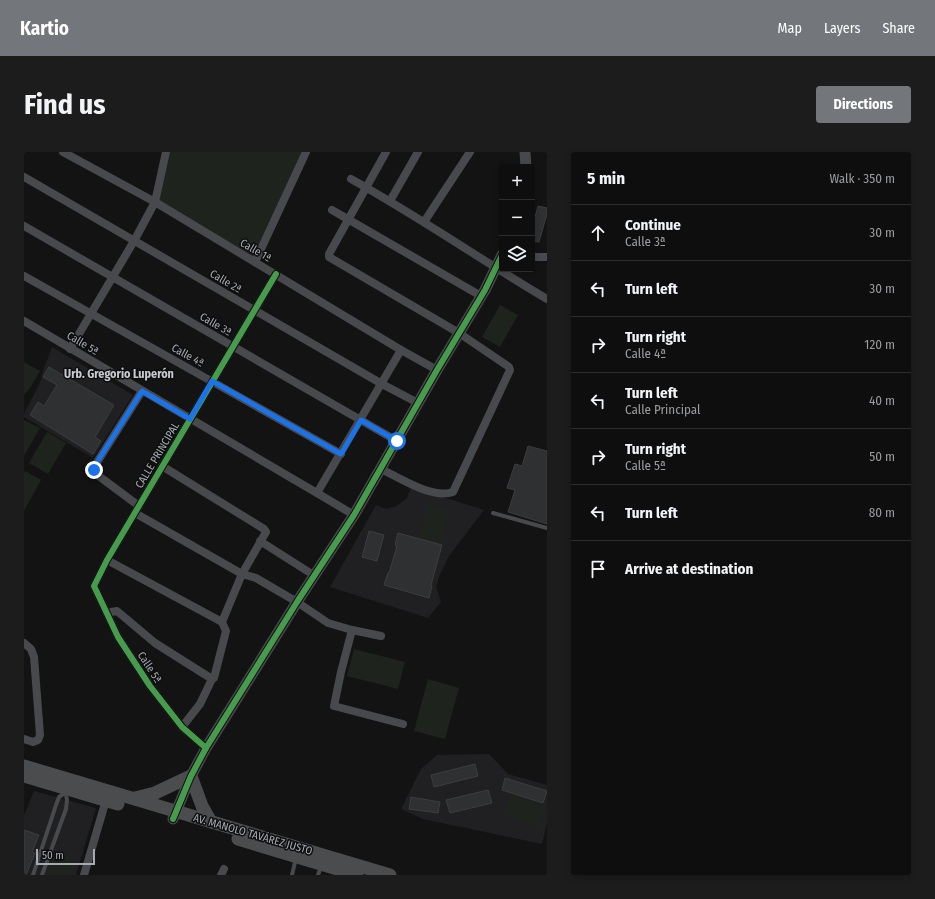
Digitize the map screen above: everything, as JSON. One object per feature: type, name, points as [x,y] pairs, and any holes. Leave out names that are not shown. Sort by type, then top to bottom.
[{"type":"main road","name":"AV. MANOLO TAVÁREZ JUSTO","points":[[24,766],[66,786],[106,800],[211,822],[390,875]]},
{"type":"main road","name":"AV. MANOLO TAVÁREZ JUSTO","points":[[24,776],[134,799],[174,815],[297,857],[320,870],[355,875]]},
{"type":"main road","points":[[134,799],[155,793],[191,776],[202,806],[211,822]]},
{"type":"street","name":"Calle 1ª","points":[[63,152],[155,202],[437,370]]},
{"type":"street","points":[[70,349],[134,241],[155,202],[166,152]]},
{"type":"street","points":[[255,262],[306,152]]},
{"type":"street","points":[[381,469],[434,493],[446,495],[453,492],[510,370],[509,367],[459,333],[329,256],[386,152]]},
{"type":"street","points":[[390,201],[418,152]]},
{"type":"street","points":[[424,222],[470,152]]},
{"type":"street","points":[[525,152],[526,164]]},
{"type":"street","name":"Calle 2ª","points":[[24,177],[382,384],[418,403]]},
{"type":"street","points":[[351,179],[390,201],[547,299]]},
{"type":"street","points":[[332,210],[481,296]]},
{"type":"street","name":"Calle 3ª","points":[[24,226],[397,441]]},
{"type":"street","points":[[535,257],[547,258]]},
{"type":"street","points":[[174,815],[191,776],[206,748],[297,602],[354,515],[481,296],[499,262]]},
{"type":"street","name":"CALLE PRINCIPAL","points":[[94,586],[107,560],[276,274]]},
{"type":"street","name":"Calle 4ª","points":[[24,276],[341,454]]},
{"type":"street","name":"Calle 5ª","points":[[24,321],[354,515]]},
{"type":"street","points":[[317,493],[402,350]]},
{"type":"street","points":[[139,506],[96,474],[94,467],[142,391]]},
{"type":"street","points":[[162,466],[264,529],[266,532],[242,574],[222,622]]},
{"type":"street","points":[[135,513],[242,574],[256,578],[297,602],[328,623],[381,636]]},
{"type":"street","points":[[260,541],[315,576]]},
{"type":"street","points":[[107,560],[222,622],[226,631],[214,678],[212,679],[200,704],[182,727]]},
{"type":"street","name":"Calle 5ª","points":[[94,586],[118,637],[150,686],[182,727],[206,748]]},
{"type":"street","points":[[107,614],[117,611],[155,643],[212,679]]},
{"type":"street","points":[[352,630],[334,706],[403,724]]},
{"type":"street","points":[[24,643],[31,649],[34,657],[40,735],[38,740],[33,742],[24,739]]},
{"type":"street","points":[[84,875],[106,800]]},
{"type":"lane","points":[[493,513],[547,528]]},
{"type":"lane","points":[[34,875],[59,797],[66,786]]},
{"type":"lane","points":[[42,875],[66,809],[66,786]]},
{"type":"lane","points":[[47,833],[56,836]]},
{"type":"lane","points":[[292,875],[297,857]]},
{"type":"shaded area","points":[[166,152],[306,152],[255,262],[155,202]]},
{"type":"shaded area","points":[[500,305],[518,315],[500,347],[482,337]]},
{"type":"shaded area","points":[[52,347],[133,395],[93,458],[24,417],[24,414],[40,383]]},
{"type":"shaded area","points":[[24,362],[40,371],[24,395]]},
{"type":"shaded area","points":[[24,420],[40,428],[24,456]]},
{"type":"shaded area","points":[[47,432],[66,443],[48,474],[29,463]]},
{"type":"shaded area","points":[[25,471],[41,480],[24,511],[24,473]]},
{"type":"shaded area","points":[[411,487],[484,510],[449,556],[440,574],[436,587],[441,602],[428,618],[330,587],[376,505],[386,509],[397,506],[407,498]]},
{"type":"shaded area","points":[[428,506],[450,511],[441,543],[420,537]]},
{"type":"shaded area","points":[[354,649],[405,662],[398,689],[347,676]]},
{"type":"shaded area","points":[[428,679],[459,688],[445,739],[414,731]]},
{"type":"shaded area","points":[[489,754],[508,774],[547,785],[547,823],[542,844],[423,819],[401,809],[421,769],[437,755]]},
{"type":"shaded area","points":[[34,791],[96,808],[76,875],[24,875],[24,816]]},
{"type":"shaded area","points":[[511,795],[547,807],[540,828],[504,816]]},
{"type":"shaded area","points":[[57,851],[78,861],[71,875],[46,875]]},
{"type":"building","points":[[538,206],[547,208],[547,214],[539,242],[535,241],[535,217]]},
{"type":"building","points":[[49,367],[114,405],[95,437],[101,441],[93,454],[30,415],[38,402],[44,406],[57,385],[43,377]]},
{"type":"building","points":[[528,446],[547,451],[547,524],[508,512],[515,490],[507,488],[515,464],[522,466]]},
{"type":"building","points":[[369,531],[384,535],[377,561],[362,557]]},
{"type":"building","points":[[398,533],[442,545],[429,598],[384,585],[397,546],[395,545]]},
{"type":"building","points":[[475,764],[478,776],[434,787],[431,775]]},
{"type":"building","points":[[505,778],[547,791],[543,803],[502,790]]},
{"type":"building","points":[[488,790],[492,803],[450,813],[446,800]]},
{"type":"building","points":[[411,797],[440,802],[438,813],[409,809]]},
{"type":"building","points":[[24,830],[39,835],[32,852],[35,853],[26,875],[24,875]]},
{"type":"cycle path","points":[[173,819],[191,776],[206,748],[297,602],[354,515],[437,370],[485,290],[499,261]]},
{"type":"cycle path","points":[[206,748],[182,727],[150,686],[118,637],[94,586],[107,560],[276,274]]},
{"type":"district","name":"Urb. Gregorio Luperón","points":[[119,374]]},
{"type":"route","points":[[94,470],[94,467],[142,391],[190,419],[212,381],[341,454],[361,420],[397,441]]}]
